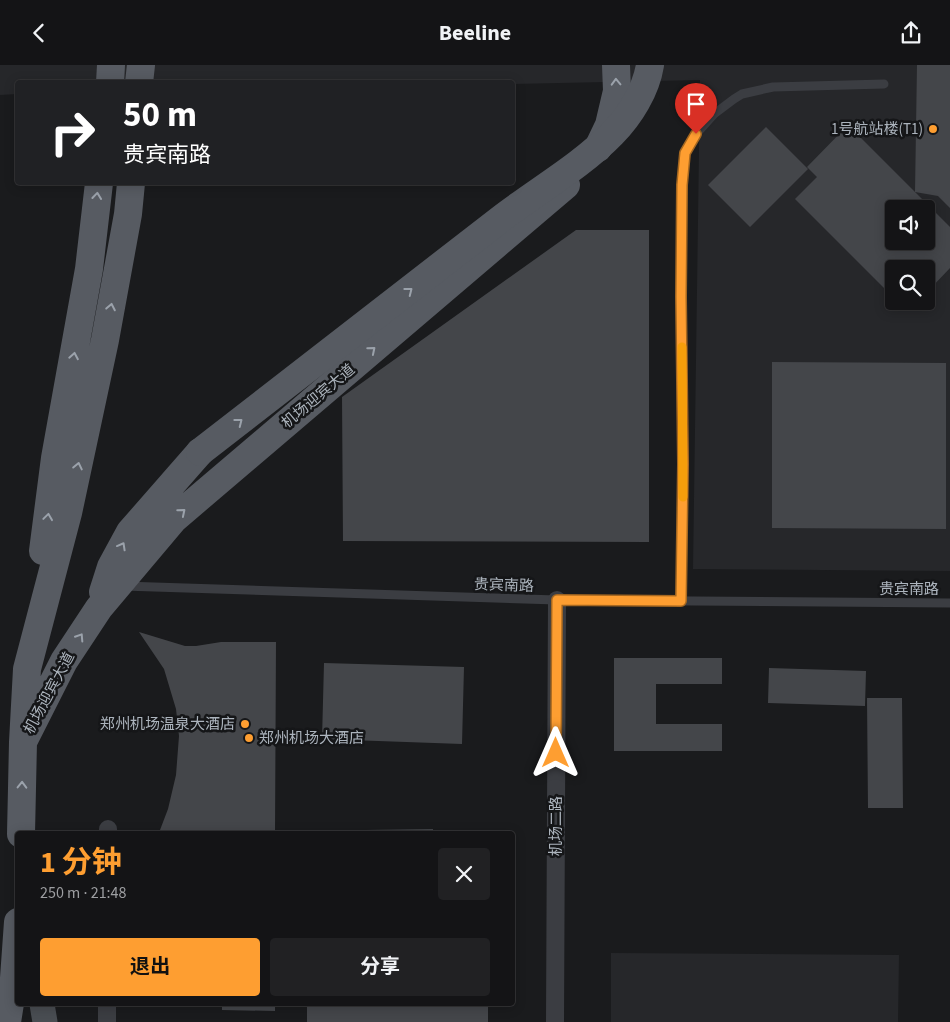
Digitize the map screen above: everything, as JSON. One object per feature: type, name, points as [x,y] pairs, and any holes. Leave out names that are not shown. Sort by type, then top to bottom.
[{"type":"main road","points":[[110,80],[111,65]]},
{"type":"main road","points":[[139,80],[141,65]]},
{"type":"main road","name":"机场迎宾大道","points":[[23,741],[64,661],[99,608],[174,519],[565,186],[596,152],[608,125],[617,91],[616,65]]},
{"type":"main road","points":[[99,608],[111,567],[130,532],[200,452],[521,203],[580,161],[612,134],[626,118],[638,98],[650,65]]},
{"type":"main road","points":[[21,831],[27,669],[55,458],[90,269],[99,185]]},
{"type":"main road","points":[[27,669],[68,513],[106,330],[128,214],[131,185]]},
{"type":"main road","points":[[7,1022],[15,991]]},
{"type":"main road","points":[[19,1006],[22,1022]]},
{"type":"main road","points":[[42,1006],[45,1022]]},
{"type":"street","name":"机场二路","points":[[555,1022],[557,600]]},
{"type":"street","points":[[107,1006],[107,1022]]},
{"type":"lane","points":[[681,601],[683,464],[681,297],[682,185],[685,153],[705,123],[724,105],[742,94],[773,87],[884,84]]},
{"type":"lane","name":"贵宾南路","points":[[117,586],[557,600],[950,603]]},
{"type":"shaded area","points":[[0,65],[950,65],[950,571],[693,569],[700,80],[515,84],[515,80],[15,80],[15,94],[0,95]]},
{"type":"shaded area","points":[[611,953],[899,955],[898,1022],[611,1022]]},
{"type":"building","name":"1号航站楼(T1)","points":[[917,65],[950,65],[950,208],[938,196],[915,192]]},
{"type":"building","points":[[848,125],[923,200],[885,200],[885,250],[935,250],[935,212],[950,227],[950,268],[935,284],[935,260],[885,260],[884,288],[795,199],[817,177],[807,167]]},
{"type":"building","points":[[766,127],[808,169],[750,227],[708,185]]},
{"type":"building","points":[[576,230],[649,230],[649,542],[343,541],[342,397]]},
{"type":"building","points":[[772,362],[946,363],[946,529],[772,528]]},
{"type":"building","points":[[139,632],[185,646],[221,642],[276,642],[275,831],[160,830],[168,809],[176,775],[179,736],[176,709],[164,669]]},
{"type":"building","points":[[614,658],[722,658],[722,684],[656,684],[656,724],[722,724],[722,751],[614,751]]},
{"type":"building","points":[[324,663],[464,667],[462,744],[322,739]]},
{"type":"building","points":[[769,668],[866,671],[865,706],[768,703]]},
{"type":"building","points":[[867,698],[902,698],[903,808],[868,808]]},
{"type":"building","points":[[433,829],[433,831],[365,831]]},
{"type":"building","points":[[222,1006],[275,1006],[275,1011],[222,1010]]},
{"type":"building","points":[[307,1006],[488,1006],[488,1022],[307,1022]]},
{"type":"slow traffic","points":[[682,347],[683,497]]},
{"type":"place","name":"1号航站楼(T1)","points":[[933,129]]},
{"type":"place","name":"郑州机场温泉大酒店","points":[[245,724]]},
{"type":"place","name":"郑州机场大酒店","points":[[249,738]]},
{"type":"route","points":[[556,753],[557,600],[681,601],[683,464],[682,185],[685,153],[696,134]]}]
